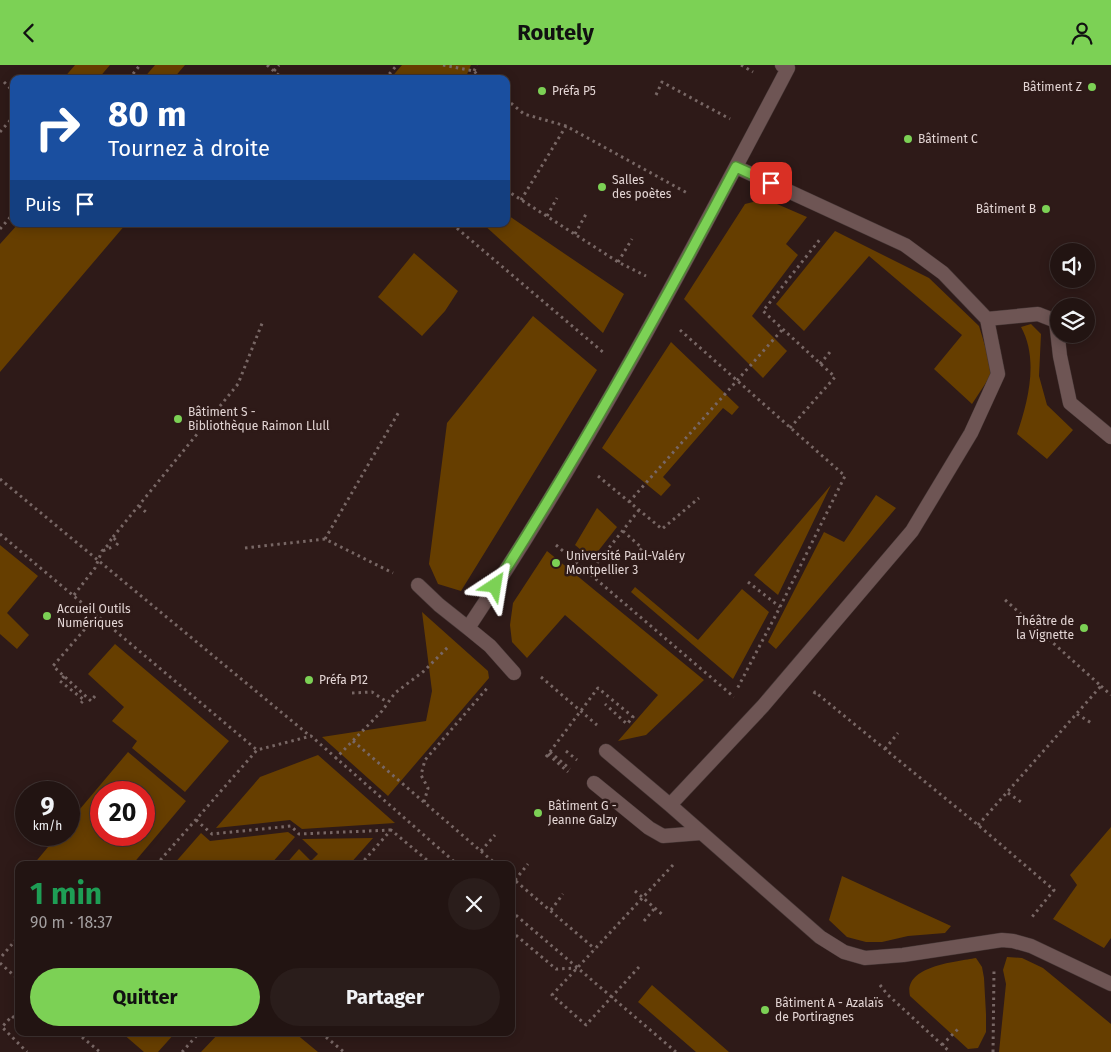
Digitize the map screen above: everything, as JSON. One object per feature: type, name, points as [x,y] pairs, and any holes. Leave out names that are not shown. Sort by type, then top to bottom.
[{"type":"lane","points":[[468,628],[534,526],[671,289],[787,66]]},
{"type":"lane","points":[[670,805],[763,706],[912,531],[971,433],[998,374],[987,319],[943,273],[905,245],[736,167]]},
{"type":"lane","points":[[987,319],[1038,314],[1056,321],[1060,356],[1070,403],[1111,437]]},
{"type":"lane","points":[[418,585],[438,605],[490,645],[510,669]]},
{"type":"lane","points":[[606,751],[820,937],[844,951],[865,957],[903,955],[1002,940],[1013,941],[1031,946],[1110,984]]},
{"type":"lane","points":[[594,783],[649,828],[663,836],[701,833]]},
{"type":"path","points":[[132,75],[140,65]]},
{"type":"path","points":[[267,65],[278,75]]},
{"type":"path","points":[[274,71],[280,65]]},
{"type":"path","points":[[388,75],[397,65]]},
{"type":"path","points":[[442,65],[474,71],[478,75]]},
{"type":"path","points":[[474,71],[477,65]]},
{"type":"path","points":[[656,95],[662,81],[734,122]]},
{"type":"path","points":[[4,82],[10,88]]},
{"type":"path","points":[[510,102],[524,114],[566,126],[714,208]]},
{"type":"path","points":[[0,132],[10,121]]},
{"type":"path","points":[[521,200],[566,126]]},
{"type":"path","points":[[510,193],[618,262],[671,289]]},
{"type":"path","points":[[547,217],[557,198]]},
{"type":"path","points":[[575,234],[586,215]]},
{"type":"path","points":[[790,428],[835,377],[763,311],[840,215]]},
{"type":"path","points":[[0,229],[10,218]]},
{"type":"path","points":[[456,227],[605,354]]},
{"type":"path","points":[[618,262],[632,239]]},
{"type":"path","points":[[74,595],[99,561],[102,551],[112,543],[138,506],[238,384],[263,321]]},
{"type":"path","points":[[675,326],[845,476],[780,607],[733,696]]},
{"type":"path","points":[[699,498],[662,529],[629,502],[782,330]]},
{"type":"path","points":[[820,364],[830,352]]},
{"type":"path","points":[[325,539],[400,410]]},
{"type":"path","points":[[0,479],[311,736],[453,861]]},
{"type":"path","points":[[138,506],[148,514]]},
{"type":"path","points":[[588,573],[639,510]]},
{"type":"path","points":[[534,526],[733,696],[763,706]]},
{"type":"path","points":[[623,531],[642,548],[634,557]]},
{"type":"path","points":[[0,534],[257,750]]},
{"type":"path","points":[[245,548],[325,539],[418,585]]},
{"type":"path","points":[[748,582],[780,607]]},
{"type":"path","points":[[1003,597],[1111,695]]},
{"type":"path","points":[[95,697],[92,701],[53,666],[97,615]]},
{"type":"path","points":[[424,802],[428,788],[421,775],[425,760],[510,669]]},
{"type":"path","points":[[336,759],[395,693],[424,671]]},
{"type":"path","points":[[64,676],[60,681],[84,700],[81,703]]},
{"type":"path","points":[[978,825],[1101,686]]},
{"type":"path","points":[[546,757],[598,689],[633,717],[631,722],[627,724],[605,704]]},
{"type":"path","points":[[352,693],[372,692],[387,702]]},
{"type":"path","points":[[809,699],[815,692],[978,825],[1054,890],[994,965],[993,1052]]},
{"type":"path","points":[[1077,714],[1093,724]]},
{"type":"path","points":[[885,749],[898,733]]},
{"type":"path","points":[[160,861],[257,750],[311,736]]},
{"type":"path","points":[[353,741],[492,861]]},
{"type":"path","points":[[566,751],[584,766]]},
{"type":"path","points":[[550,752],[577,775]]},
{"type":"path","points":[[1008,793],[1024,804]]},
{"type":"path","points":[[196,820],[212,835],[290,826],[299,834],[391,830],[428,861]]},
{"type":"path","points":[[364,861],[391,830]]},
{"type":"path","points":[[639,967],[586,1025],[552,995],[701,833]]},
{"type":"path","points":[[481,851],[495,835]]},
{"type":"path","points":[[515,876],[528,864]]},
{"type":"path","points":[[515,880],[595,949]]},
{"type":"path","points":[[635,891],[664,916]]},
{"type":"path","points":[[551,910],[563,894]]},
{"type":"path","points":[[644,921],[654,909]]},
{"type":"path","points":[[515,914],[676,1052]]},
{"type":"path","points":[[515,934],[556,969],[578,968]]},
{"type":"path","points":[[1,956],[15,940]]},
{"type":"path","points":[[865,957],[873,976],[887,994],[950,1052]]},
{"type":"path","points":[[0,963],[15,976]]},
{"type":"path","points":[[15,1019],[12,1016],[2,1027],[28,1052]]},
{"type":"path","points":[[942,1045],[960,1027]]},
{"type":"path","points":[[81,1036],[100,1052]]},
{"type":"path","points":[[182,1052],[196,1036]]},
{"type":"path","points":[[325,1036],[344,1052]]},
{"type":"shaded area","points":[[75,65],[110,65],[101,75],[66,75]]},
{"type":"shaded area","points":[[155,65],[185,65],[176,75],[146,75]]},
{"type":"shaded area","points":[[402,65],[471,65],[467,75],[393,75]]},
{"type":"shaded area","points":[[757,201],[770,201],[807,217],[786,244],[798,255],[752,316],[787,351],[763,378],[684,299],[745,204]]},
{"type":"shaded area","points":[[510,217],[624,294],[603,333],[486,227],[510,227]]},
{"type":"shaded area","points":[[15,227],[123,227],[0,372],[0,244]]},
{"type":"shaded area","points":[[835,231],[929,278],[979,326],[993,372],[972,404],[934,369],[962,335],[869,256],[804,331],[776,304]]},
{"type":"shaded area","points":[[414,253],[458,291],[445,311],[422,336],[378,297]]},
{"type":"shaded area","points":[[533,316],[597,370],[461,591],[438,584],[429,564],[447,423]]},
{"type":"shaded area","points":[[1031,324],[1041,334],[1039,376],[1047,405],[1073,430],[1047,459],[1017,434],[1028,395],[1031,366],[1030,353],[1021,327]]},
{"type":"shaded area","points":[[671,342],[739,407],[732,415],[723,408],[663,477],[671,485],[661,496],[602,448]]},
{"type":"shaded area","points":[[831,485],[778,595],[754,575]]},
{"type":"shaded area","points":[[876,495],[896,508],[776,649],[768,642],[824,532],[844,542]]},
{"type":"shaded area","points":[[597,508],[617,527],[592,559],[575,545]]},
{"type":"shaded area","points":[[0,545],[38,576],[7,613],[29,635],[17,649],[0,634]]},
{"type":"shaded area","points":[[547,551],[704,680],[646,735],[618,741],[658,695],[565,615],[527,658],[512,642],[510,625],[513,603]]},
{"type":"shaded area","points":[[635,587],[698,640],[742,589],[769,612],[733,679],[631,592]]},
{"type":"shaded area","points":[[422,612],[488,671],[489,678],[388,796],[322,737],[426,721],[432,691]]},
{"type":"shaded area","points":[[115,644],[229,741],[185,792],[132,748],[137,741],[112,721],[124,707],[88,674]]},
{"type":"shaded area","points":[[128,752],[186,801],[155,838],[155,781],[104,781]]},
{"type":"shaded area","points":[[318,755],[395,823],[302,829],[290,820],[216,828],[260,777]]},
{"type":"shaded area","points":[[90,797],[90,846],[148,846],[135,861],[36,861],[49,846],[80,846],[80,809]]},
{"type":"shaded area","points":[[1111,827],[1111,938],[1104,948],[1053,919],[1077,885],[1070,875]]},
{"type":"shaded area","points":[[288,832],[295,837],[274,861],[176,861],[201,833],[210,841]]},
{"type":"shaded area","points":[[373,838],[353,861],[311,861],[318,854],[302,839]]},
{"type":"shaded area","points":[[299,849],[311,861],[288,861]]},
{"type":"shaded area","points":[[842,876],[951,926],[945,933],[908,936],[882,942],[866,942],[847,937],[829,920]]},
{"type":"shaded area","points":[[1007,957],[1022,958],[1043,968],[1111,1024],[1111,1052],[999,1052],[1006,984],[1003,970]]},
{"type":"shaded area","points":[[976,958],[982,967],[984,978],[986,1032],[978,1048],[968,1049],[910,996],[910,986],[914,978],[932,967]]},
{"type":"shaded area","points":[[652,985],[729,1052],[696,1052],[638,1002]]},
{"type":"shaded area","points":[[125,1036],[172,1036],[158,1052],[144,1052]]},
{"type":"shaded area","points":[[216,1036],[299,1036],[318,1052],[201,1052]]},
{"type":"place","name":"Bâtiment Z","points":[[1092,87]]},
{"type":"place","name":"Préfa P5","points":[[542,91]]},
{"type":"place","name":"Bâtiment C","points":[[908,139]]},
{"type":"place","name":"Salles des poètes","points":[[602,187]]},
{"type":"place","name":"Bâtiment B","points":[[1046,209]]},
{"type":"place","name":"Bâtiment S - Bibliothèque Raimon Llull","points":[[178,419]]},
{"type":"place","name":"Université Paul-Valéry Montpellier 3","points":[[556,563]]},
{"type":"place","name":"Accueil Outils Numériques","points":[[47,616]]},
{"type":"place","name":"Théâtre de la Vignette","points":[[1084,628]]},
{"type":"place","name":"Préfa P12","points":[[309,680]]},
{"type":"place","name":"Bâtiment G - Jeanne Galzy","points":[[538,813]]},
{"type":"place","name":"Bâtiment A - Azalaïs de Portiragnes","points":[[765,1010]]},
{"type":"route","points":[[495,586],[534,526],[658,313],[736,167],[771,183]]}]
